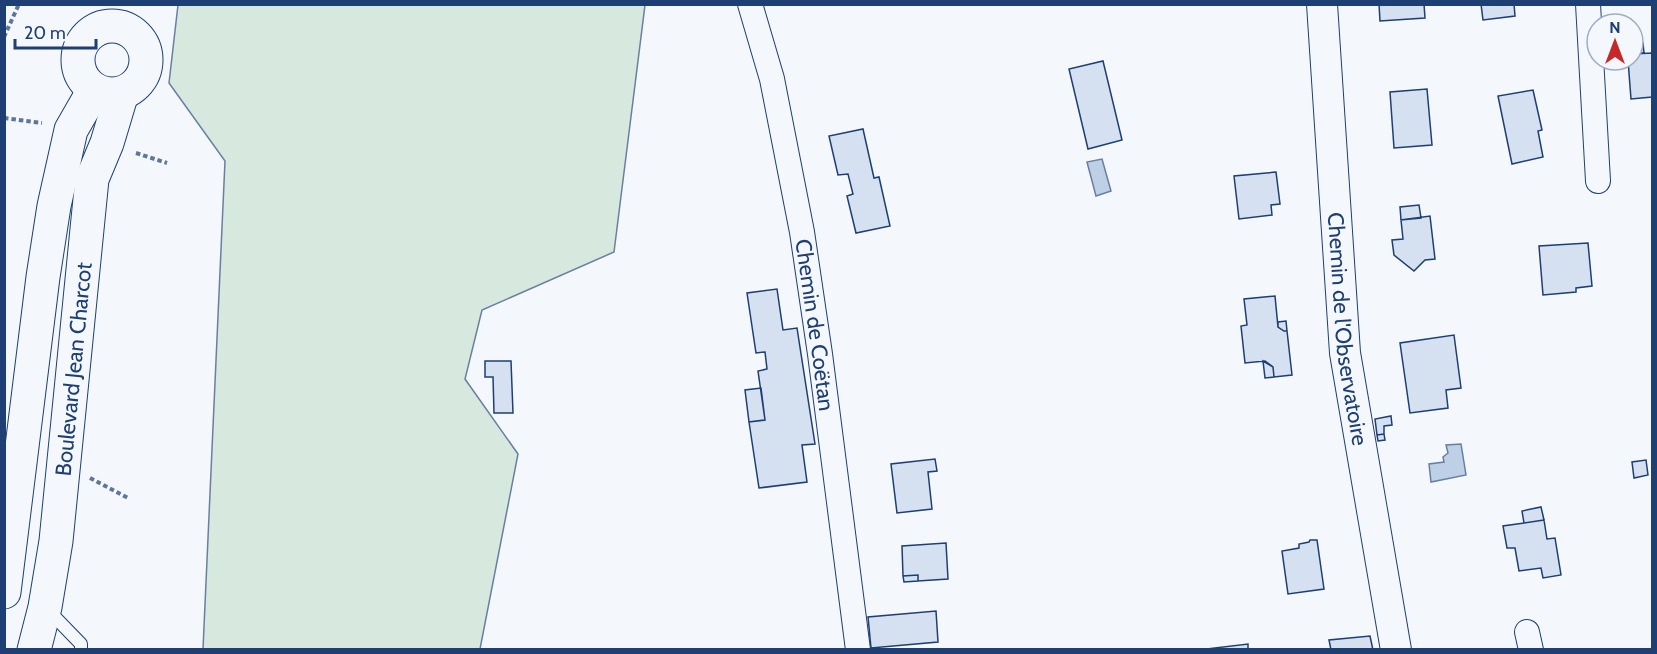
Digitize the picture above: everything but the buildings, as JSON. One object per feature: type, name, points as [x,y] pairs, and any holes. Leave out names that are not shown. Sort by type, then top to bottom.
[{"type":"main road","name":"Boulevard Jean Charcot","points":[[4,592],[54,206],[71,130],[108,91],[137,84],[146,67],[147,56],[144,45],[138,36],[132,17],[118,26],[107,26],[96,17],[78,54],[81,74],[86,83],[108,91]]},
{"type":"main road","name":"Boulevard Jean Charcot","points":[[34,650],[45,607],[56,541],[92,179],[106,143],[108,91]]},
{"type":"street","name":"Chemin de Coëtan","points":[[750,4],[772,79],[802,232],[858,650]]},
{"type":"street","name":"Chemin de l'Observatoire","points":[[1322,4],[1346,353],[1396,650]]},
{"type":"street","points":[[1588,4],[1598,181]]},
{"type":"lane","points":[[45,607],[81,644],[81,650]]},
{"type":"path","points":[[4,37],[19,4]]},
{"type":"path","points":[[4,118],[39,122]]},
{"type":"path","points":[[63,475],[88,477],[128,498]]},
{"type":"shaded area","points":[[178,5],[645,5],[614,252],[482,310],[465,379],[518,454],[480,649],[203,649],[225,161],[169,83]]},
{"type":"water","points":[[1102,159],[1111,191],[1096,196],[1087,162]]},
{"type":"water","points":[[1461,444],[1466,475],[1431,482],[1429,464],[1444,462],[1443,457],[1448,453],[1446,445]]}]
